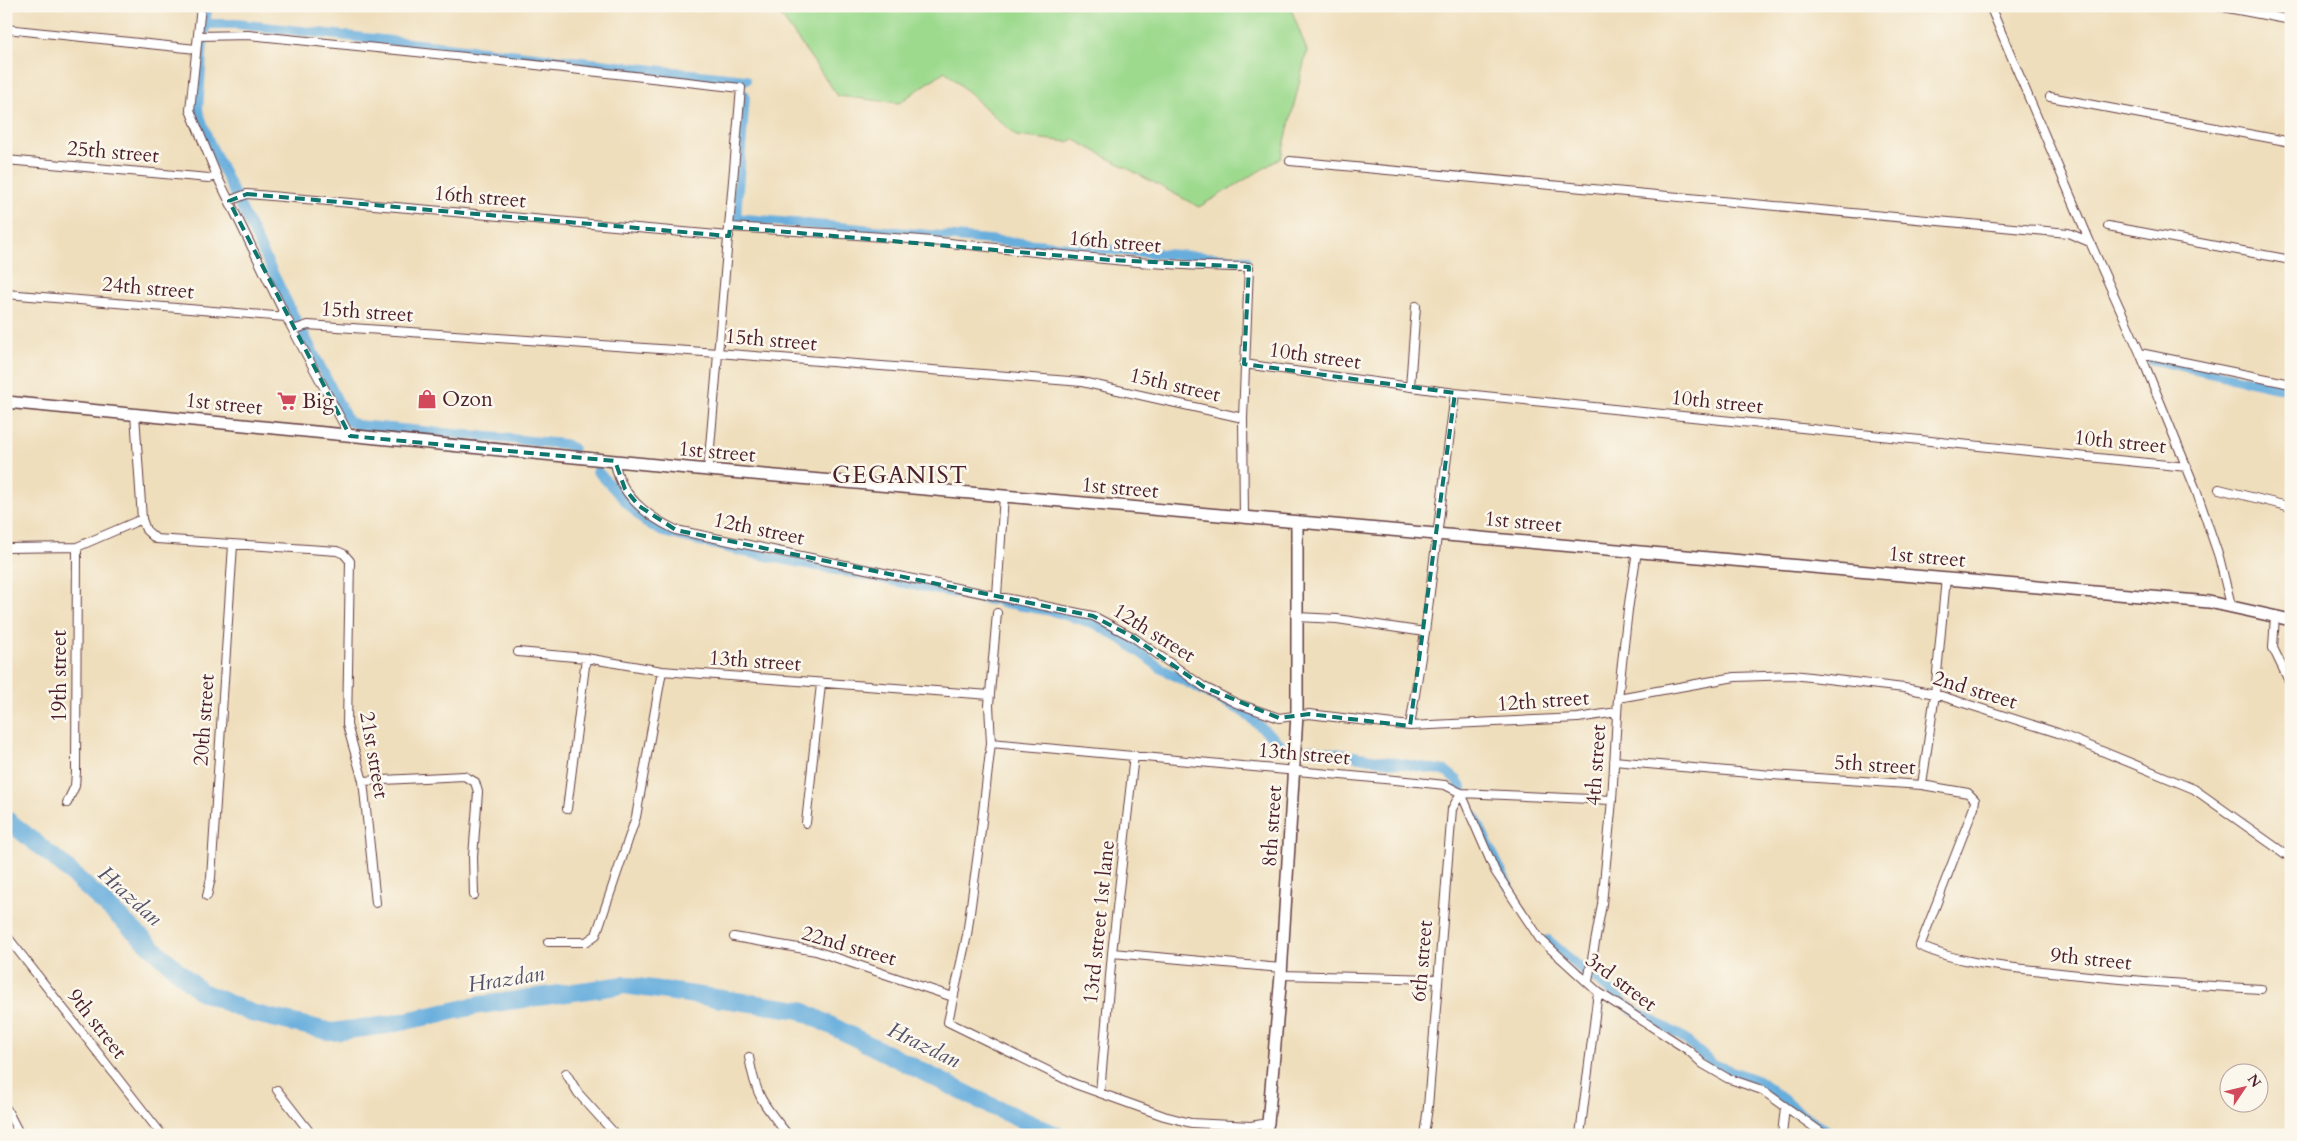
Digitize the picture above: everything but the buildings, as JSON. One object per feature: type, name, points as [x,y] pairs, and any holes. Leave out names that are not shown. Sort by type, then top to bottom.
[{"type":"main road","name":"1st street","points":[[6,402],[1114,507],[1244,516],[2209,602],[2231,605],[2291,620]]},
{"type":"main road","name":"8th street","points":[[1266,1130],[1281,971],[1297,715],[1297,522]]},
{"type":"street","points":[[201,6],[190,110],[229,201],[286,317],[350,436]]},
{"type":"street","points":[[1990,6],[2090,242],[2140,352],[2187,466],[2219,557],[2231,605]]},
{"type":"street","points":[[2217,6],[2291,20]]},
{"type":"street","points":[[6,29],[196,48]]},
{"type":"street","points":[[198,36],[258,36],[740,88],[730,226],[708,470]]},
{"type":"street","points":[[2050,97],[2291,142]]},
{"type":"street","name":"25th street","points":[[6,160],[209,178],[217,176]]},
{"type":"street","points":[[1290,161],[2059,232],[2068,233],[2090,242]]},
{"type":"street","name":"16th street","points":[[229,201],[247,194],[729,236]]},
{"type":"street","name":"16th street","points":[[730,226],[929,241],[1111,260],[1249,267],[1244,364],[1244,516]]},
{"type":"street","points":[[2108,226],[2291,260]]},
{"type":"street","name":"24th street","points":[[6,294],[286,317]]},
{"type":"street","points":[[1410,387],[1416,306]]},
{"type":"street","name":"15th street","points":[[293,330],[308,325],[718,353],[1082,382],[1243,418]]},
{"type":"street","points":[[2140,352],[2291,384]]},
{"type":"street","name":"10th street","points":[[1244,364],[1455,393],[2187,466]]},
{"type":"street","points":[[1410,726],[1425,632],[1455,393]]},
{"type":"street","points":[[136,414],[142,519],[146,530],[156,539],[233,545]]},
{"type":"street","name":"12th street","points":[[615,461],[616,471],[625,489],[639,506],[657,521],[676,530],[1093,616],[1133,637],[1204,687],[1236,703],[1279,718],[1309,714],[1410,726],[1578,718],[1617,712]]},
{"type":"street","points":[[2219,489],[2291,506]]},
{"type":"street","points":[[997,595],[1004,496]]},
{"type":"street","points":[[6,548],[77,547],[142,519]]},
{"type":"street","name":"21st street","points":[[233,545],[336,551],[344,554],[350,561],[348,725],[363,781],[376,903]]},
{"type":"street","name":"20th street","points":[[207,896],[212,869],[233,545]]},
{"type":"street","name":"19th street","points":[[67,803],[75,786],[76,772],[77,547]]},
{"type":"street","name":"4th street","points":[[1588,981],[1602,904],[1612,800],[1618,698],[1637,551]]},
{"type":"street","points":[[1922,785],[1935,694],[1946,578]]},
{"type":"street","points":[[997,613],[990,695],[990,743],[967,935],[948,1022],[1075,1084],[1100,1093],[1191,1123],[1251,1126],[1266,1130]]},
{"type":"street","points":[[2275,615],[2274,648],[2291,685]]},
{"type":"street","points":[[1297,616],[1337,619],[1425,632]]},
{"type":"street","name":"13th street","points":[[518,652],[586,658],[662,672],[990,695]]},
{"type":"street","points":[[567,809],[586,658]]},
{"type":"street","points":[[548,942],[586,942],[596,935],[636,817],[662,672]]},
{"type":"street","name":"2nd street","points":[[1618,698],[1735,677],[1793,675],[1904,688],[1935,694],[2058,734],[2194,789],[2291,858]]},
{"type":"street","points":[[806,823],[821,684]]},
{"type":"street","name":"13th street","points":[[990,743],[1445,785],[1461,793],[1612,800]]},
{"type":"street","name":"13rd street 1st lane","points":[[1100,1093],[1112,953],[1134,755]]},
{"type":"street","name":"5th street","points":[[1614,761],[1772,775],[1922,785],[1968,793],[1975,800],[1974,807],[1920,946]]},
{"type":"street","points":[[363,781],[464,776],[476,782],[478,792],[473,857],[474,895]]},
{"type":"street","name":"6th street","points":[[1424,1135],[1428,1108],[1452,810],[1461,793]]},
{"type":"street","name":"3rd street","points":[[1461,793],[1495,871],[1540,939],[1598,992],[1688,1050],[1703,1064],[1727,1078],[1762,1090],[1824,1135]]},
{"type":"street","name":"9th street","points":[[6,935],[162,1135]]},
{"type":"street","name":"22nd street","points":[[734,937],[816,951],[953,997]]},
{"type":"street","name":"9th street","points":[[1920,946],[1943,956],[2018,969],[2138,982],[2261,989]]},
{"type":"street","points":[[1112,953],[1281,971],[1438,979]]},
{"type":"street","points":[[1580,1135],[1598,992]]},
{"type":"street","points":[[749,1056],[754,1083],[762,1102],[788,1135]]},
{"type":"street","points":[[566,1073],[578,1093],[616,1135]]},
{"type":"street","points":[[277,1090],[312,1135]]},
{"type":"street","points":[[1782,1135],[1785,1107]]},
{"type":"street","points":[[6,1108],[20,1135]]},
{"type":"highlighted area","points":[[247,194],[729,236],[730,227],[1111,260],[1249,267],[1244,364],[1455,393],[1410,726],[1309,714],[1279,718],[1204,687],[1133,637],[1093,616],[676,530],[639,506],[625,489],[615,461],[350,436],[229,201]]},
{"type":"green space","points":[[774,6],[1290,6],[1307,51],[1281,158],[1199,207],[1073,139],[1069,142],[1016,136],[945,71],[899,103],[838,96]]},
{"type":"waterway","points":[[205,30],[207,6]]},
{"type":"waterway","points":[[205,24],[237,24],[746,80]]},
{"type":"waterway","points":[[203,41],[198,110],[208,139],[235,195]]},
{"type":"waterway","points":[[745,95],[736,218],[1246,260]]},
{"type":"waterway","points":[[239,203],[298,324]]},
{"type":"waterway","points":[[303,332],[348,421],[357,425],[564,444],[573,448]]},
{"type":"waterway","points":[[2150,359],[2291,390]]},
{"type":"waterway","points":[[597,471],[646,523],[663,532],[740,551],[991,600]]},
{"type":"waterway","points":[[1000,602],[1052,611],[1095,624],[1126,642],[1162,669],[1242,711],[1282,745]]},
{"type":"waterway","points":[[1310,749],[1446,771],[1457,780],[1462,789]]},
{"type":"waterway","points":[[1474,815],[1509,887]]},
{"type":"waterway","name":"Hrazdan","points":[[6,819],[57,860],[200,991],[251,1013],[332,1032],[387,1025],[480,1005],[624,985],[800,1010],[991,1106],[1056,1135]]},
{"type":"waterway","points":[[1548,940],[1584,971]]},
{"type":"waterway","points":[[1596,979],[1633,1010],[1681,1036],[1713,1064],[1761,1082],[1833,1135]]},
{"type":"place","name":"Ozon","points":[[427,399]]},
{"type":"place","name":"Big","points":[[287,401]]},
{"type":"district","name":"GEGANIST","points":[[900,475]]}]
